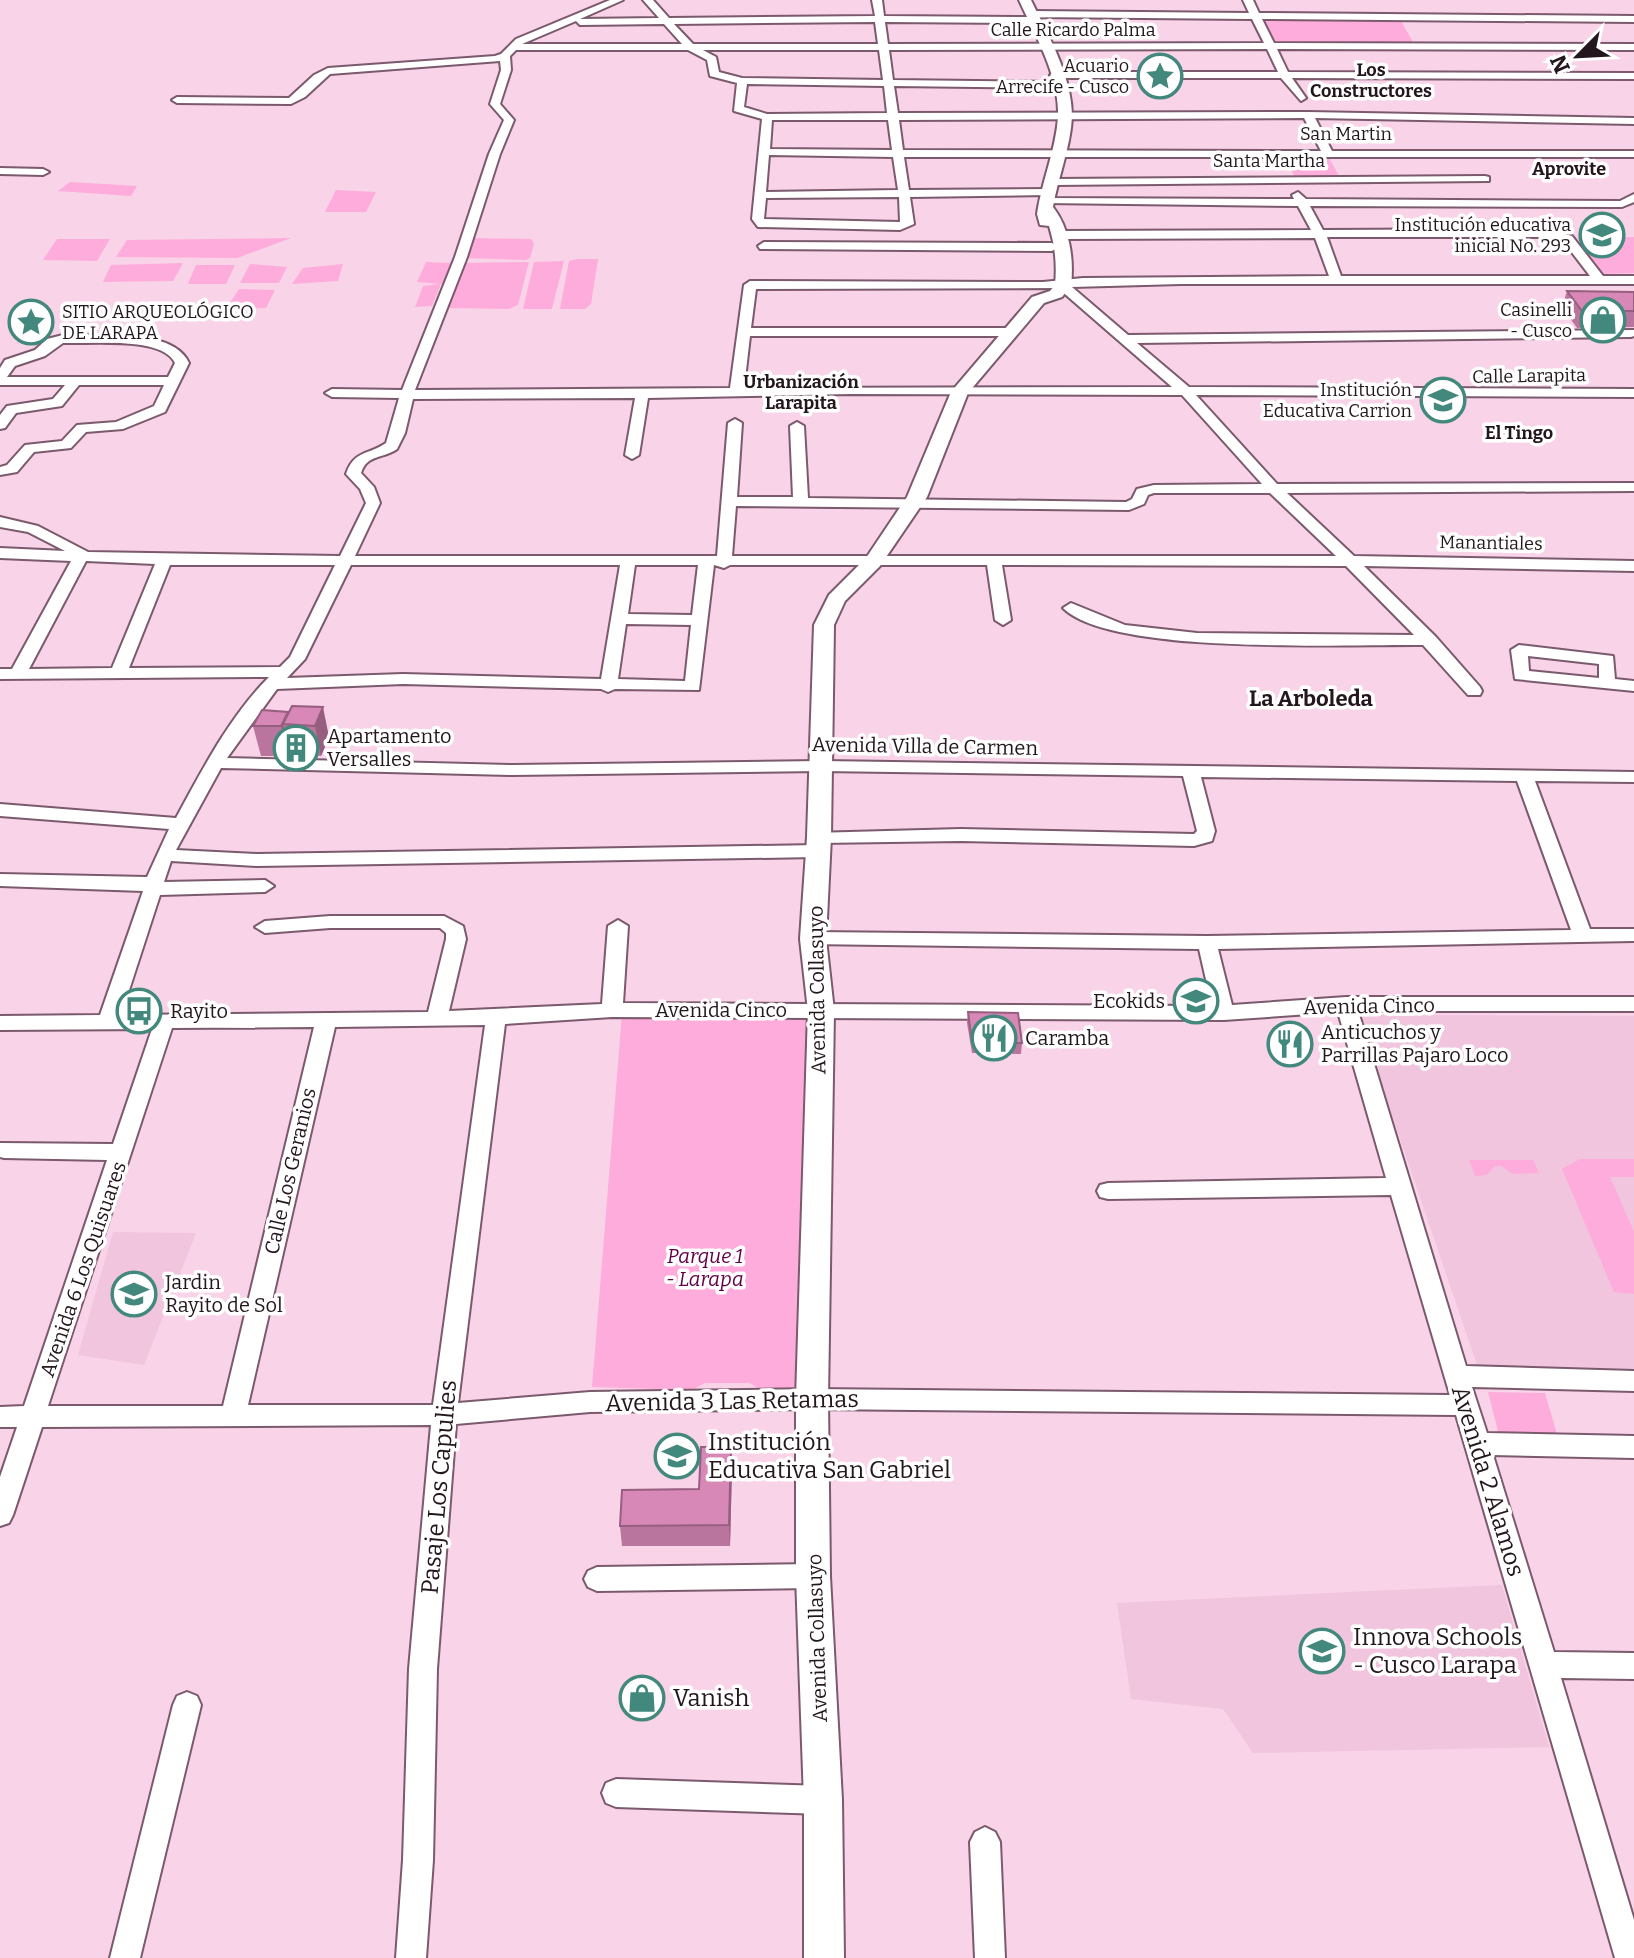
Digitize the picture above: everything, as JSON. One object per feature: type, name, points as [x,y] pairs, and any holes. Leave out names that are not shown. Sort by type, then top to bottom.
[{"type":"street","points":[[177,100],[291,101],[301,97],[317,75],[328,71],[461,63],[508,52],[519,41],[618,0]]},
{"type":"street","points":[[648,0],[690,47],[712,59],[717,76],[742,81],[1288,80],[1453,86],[1432,56]]},
{"type":"street","points":[[767,117],[758,219],[766,226],[908,224],[877,0]]},
{"type":"street","points":[[1025,0],[1057,80],[1065,117],[1049,195],[1055,241],[1048,288]]},
{"type":"street","points":[[1248,0],[1270,47],[1301,98]]},
{"type":"street","points":[[1597,8],[1616,27]]},
{"type":"street","points":[[569,22],[1255,17],[1402,13],[1634,19]]},
{"type":"street","points":[[1402,13],[1412,27]]},
{"type":"street","points":[[1625,36],[1634,46]]},
{"type":"street","name":"Calle Ricardo Palma","points":[[508,52],[690,47],[884,49],[1044,45],[1270,47],[1432,56],[1634,46]]},
{"type":"street","points":[[108,1022],[164,855],[215,763],[277,678],[297,659],[373,503],[367,487],[353,474],[355,462],[391,447],[396,441],[407,394],[477,213],[492,153],[509,120],[495,104],[506,70],[508,52]]},
{"type":"street","points":[[1288,80],[1432,56],[1634,76]]},
{"type":"street","points":[[742,81],[738,109],[767,117],[1308,115],[1634,121]]},
{"type":"street","points":[[1308,115],[1327,152]]},
{"type":"street","name":"San Martin","points":[[764,152],[898,155],[1277,152],[1634,154]]},
{"type":"street","points":[[1277,152],[1320,236],[1337,282]]},
{"type":"street","points":[[1197,153],[1206,180]]},
{"type":"street","points":[[0,171],[43,172]]},
{"type":"street","name":"Santa Martha","points":[[1049,195],[1206,180],[1485,179]]},
{"type":"street","points":[[762,195],[1049,195],[1303,203],[1622,204],[1634,197]]},
{"type":"street","points":[[764,246],[1557,234],[1568,239],[1599,280]]},
{"type":"street","points":[[736,394],[750,285],[1048,288],[1073,283],[1153,281],[1634,280]]},
{"type":"street","points":[[1048,288],[1124,339],[1185,391],[1273,488],[1430,640],[1474,691]]},
{"type":"street","name":"Avenida Collasuyo","points":[[824,1958],[823,1800],[813,1576],[812,1399],[821,1011],[813,939],[824,625],[836,599],[873,562],[912,504],[960,392],[1048,288]]},
{"type":"street","points":[[743,332],[1008,332]]},
{"type":"street","points":[[1124,339],[1631,333]]},
{"type":"street","points":[[0,379],[10,363],[40,353],[56,339],[129,338],[170,347],[182,363],[160,409],[118,426],[82,428],[66,445],[30,448],[12,469],[0,471]]},
{"type":"street","points":[[0,379],[173,381]]},
{"type":"street","points":[[0,425],[12,409],[57,403],[75,381]]},
{"type":"street","name":"Calle Larapita","points":[[332,393],[736,394],[851,390],[1460,395],[1634,393]]},
{"type":"street","points":[[632,455],[642,394]]},
{"type":"street","points":[[724,563],[735,423]]},
{"type":"street","points":[[797,426],[801,502]]},
{"type":"street","points":[[727,501],[1129,506],[1139,501],[1142,492],[1154,489],[1634,487]]},
{"type":"street","points":[[0,522],[19,523],[45,532],[82,555],[9,674]]},
{"type":"street","name":"Manantiales","points":[[0,553],[164,560],[706,563],[1348,561],[1633,570]]},
{"type":"street","points":[[118,674],[164,560]]},
{"type":"street","points":[[994,561],[1003,620]]},
{"type":"street","points":[[608,687],[628,562]]},
{"type":"street","points":[[9,674],[403,679],[608,687],[693,686],[706,563]]},
{"type":"street","points":[[1071,608],[1122,629],[1184,637],[1430,640]]},
{"type":"street","points":[[619,619],[700,620]]},
{"type":"street","points":[[1607,684],[1607,660],[1519,650],[1521,675],[1607,684],[1634,686]]},
{"type":"street","name":"Avenida Villa de Carmen","points":[[215,763],[513,770],[821,766],[1634,777]]},
{"type":"street","points":[[164,855],[257,860],[818,844],[961,835],[1194,840],[1205,837],[1206,831],[1190,769]]},
{"type":"street","points":[[1524,775],[1582,934]]},
{"type":"street","points":[[0,810],[182,824]]},
{"type":"street","points":[[0,880],[152,886],[265,886]]},
{"type":"street","points":[[265,927],[330,922],[444,922],[456,931],[456,939],[437,1018]]},
{"type":"street","points":[[612,1010],[618,926]]},
{"type":"street","points":[[813,939],[1207,943],[1634,935]]},
{"type":"street","points":[[1207,943],[1224,1013]]},
{"type":"street","name":"Avenida Cinco","points":[[0,1023],[496,1018],[612,1010],[1224,1013],[1346,1004],[1634,1004]]},
{"type":"street","name":"Avenida 2 Alamos","points":[[1346,1004],[1476,1444],[1546,1665],[1630,1958]]},
{"type":"street","name":"Pasaje Los Capulies","points":[[411,1958],[418,1860],[423,1669],[444,1415],[496,1018]]},
{"type":"street","name":"Calle Los Geranios","points":[[233,1416],[326,1020]]},
{"type":"street","name":"Avenida 6 Los Quisuares","points":[[0,1515],[164,1022]]},
{"type":"street","points":[[4,1150],[123,1152]]},
{"type":"street","points":[[1108,1191],[1399,1186]]},
{"type":"street","points":[[1456,1376],[1634,1381]]},
{"type":"street","name":"Avenida 3 Las Retamas","points":[[0,1417],[444,1415],[590,1402],[812,1399],[1465,1405]]},
{"type":"street","points":[[1476,1444],[1634,1447]]},
{"type":"street","points":[[597,1579],[813,1576]]},
{"type":"street","points":[[1546,1665],[1634,1666]]},
{"type":"street","points":[[125,1958],[187,1705]]},
{"type":"street","points":[[616,1793],[823,1800]]},
{"type":"street","points":[[985,1842],[990,1958]]},
{"type":"shaded area","points":[[1358,1015],[1634,1016],[1634,1371],[1478,1368]]},
{"type":"shaded area","name":"Jardin Rayito de Sol","points":[[113,1232],[196,1233],[144,1365],[78,1355]]},
{"type":"shaded area","name":"Innova Schools - Cusco Larapa","points":[[1502,1585],[1549,1747],[1253,1753],[1223,1709],[1131,1699],[1117,1603]]},
{"type":"green space","points":[[1262,21],[1401,21],[1414,44],[1273,43]]},
{"type":"green space","points":[[1285,155],[1328,156],[1339,176],[1294,176]]},
{"type":"green space","points":[[70,182],[137,186],[131,196],[58,191]]},
{"type":"green space","points":[[336,190],[376,192],[366,212],[325,212]]},
{"type":"green space","points":[[1577,237],[1634,237],[1634,273],[1598,274]]},
{"type":"green space","points":[[291,238],[237,258],[116,257],[127,240]]},
{"type":"green space","points":[[471,238],[531,239],[534,244],[530,258],[526,260],[465,258]]},
{"type":"green space","points":[[57,239],[110,239],[97,261],[43,260]]},
{"type":"green space","points":[[598,259],[591,304],[585,309],[560,309],[569,261]]},
{"type":"green space","points":[[564,261],[552,309],[523,309],[534,262]]},
{"type":"green space","points":[[426,262],[451,263],[445,284],[441,284],[432,306],[415,307],[423,286],[440,284],[417,282]]},
{"type":"green space","points":[[529,262],[518,305],[509,309],[447,308],[463,263]]},
{"type":"green space","points":[[183,263],[173,281],[103,282],[111,265]]},
{"type":"green space","points":[[250,264],[287,267],[279,283],[240,283]]},
{"type":"green space","points":[[343,264],[338,281],[292,284],[303,268]]},
{"type":"green space","points":[[196,265],[235,265],[226,284],[188,284]]},
{"type":"green space","points":[[239,289],[275,290],[266,308],[226,309]]},
{"type":"green space","name":"Parque 1 - Larapa","points":[[622,1014],[806,1017],[808,1020],[798,1387],[759,1389],[750,1383],[705,1383],[692,1390],[592,1387]]},
{"type":"green space","points":[[1580,1159],[1634,1159],[1634,1177],[1610,1177],[1634,1232],[1634,1294],[1614,1292],[1562,1169]]},
{"type":"green space","points":[[1469,1160],[1533,1160],[1539,1173],[1512,1174],[1502,1166],[1495,1166],[1487,1175],[1475,1176]]},
{"type":"green space","points":[[1488,1392],[1545,1393],[1559,1441],[1500,1439]]},
{"type":"building","points":[[1567,291],[1634,292],[1634,311],[1582,311]]},
{"type":"building","points":[[292,706],[323,707],[315,726],[283,724]]},
{"type":"building","points":[[262,710],[288,712],[281,726],[253,726]]},
{"type":"building","name":"Caramba","points":[[968,1012],[1018,1013],[1022,1043],[972,1042]]},
{"type":"building","points":[[701,1447],[731,1447],[729,1525],[620,1526],[622,1490],[699,1489]]},
{"type":"place","name":"Acuario Arrecife - Cusco","points":[[1160,76]]},
{"type":"place","name":"Institución educativa inicial No. 293","points":[[1602,235]]},
{"type":"place","name":"Casinelli - Cusco","points":[[1603,320]]},
{"type":"place","name":"SITIO ARQUEOLÓGICO DE LARAPA","points":[[31,322]]},
{"type":"place","name":"Institución Educativa Carrion","points":[[1443,400]]},
{"type":"place","name":"Apartamento Versalles","points":[[296,748]]},
{"type":"place","name":"Ecokids","points":[[1196,1001]]},
{"type":"place","name":"Rayito","points":[[139,1011]]},
{"type":"place","name":"Caramba","points":[[994,1038]]},
{"type":"place","name":"Anticuchos y Parrillas Pajaro Loco","points":[[1290,1044]]},
{"type":"place","name":"Jardin Rayito de Sol","points":[[134,1294]]},
{"type":"place","name":"Institución Educativa San Gabriel","points":[[677,1456]]},
{"type":"place","name":"Innova Schools - Cusco Larapa","points":[[1322,1651]]},
{"type":"place","name":"Vanish","points":[[642,1698]]},
{"type":"district","name":"Los Constructores","points":[[1371,80]]},
{"type":"district","name":"Aprovite","points":[[1569,169]]},
{"type":"district","name":"Urbanización Larapita","points":[[801,392]]},
{"type":"district","name":"El Tingo","points":[[1519,433]]},
{"type":"district","name":"La Arboleda","points":[[1311,698]]}]
